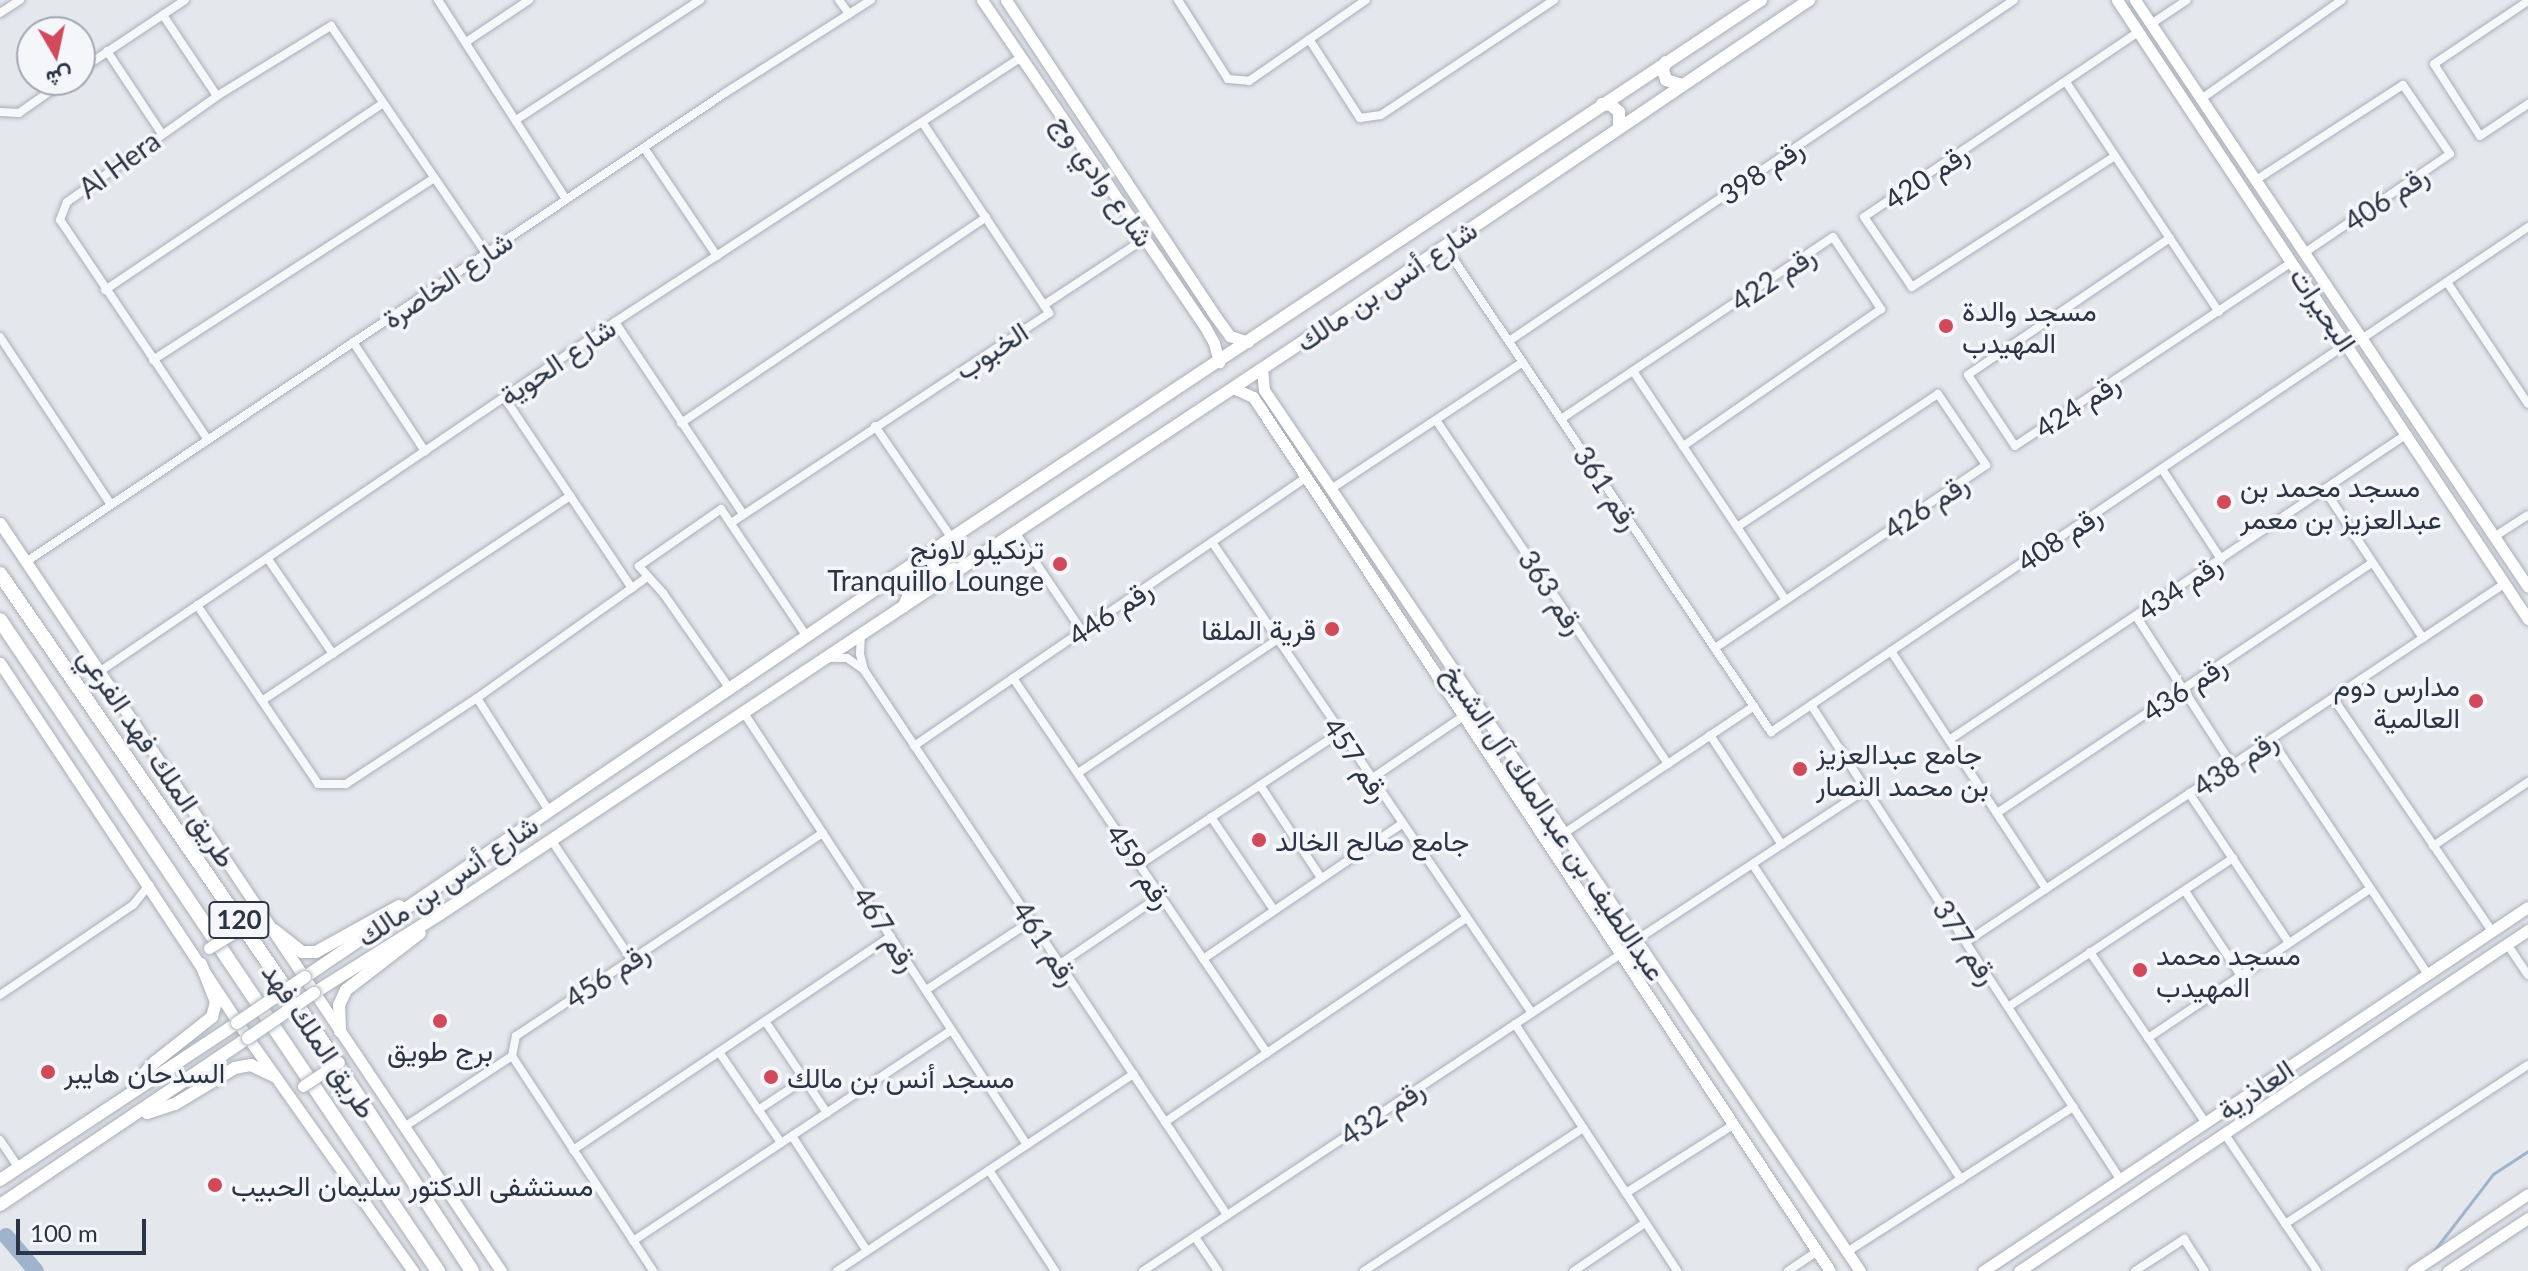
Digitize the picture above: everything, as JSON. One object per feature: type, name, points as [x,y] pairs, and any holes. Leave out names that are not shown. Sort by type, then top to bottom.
[{"type":"highway","name":"طريق الملك فهد","points":[[0,574],[279,978],[472,1271]]},
{"type":"highway","name":"طريق الملك فهد","points":[[0,620],[438,1271]]},
{"type":"main road","name":"شارع أنس بن مالك","points":[[0,1180],[428,894],[951,537],[1761,0]]},
{"type":"main road","name":"شارع أنس بن مالك","points":[[132,1118],[314,993],[552,841],[1233,388],[1809,0]]},
{"type":"main road","points":[[1666,62],[1663,70],[1666,80],[1682,85]]},
{"type":"main road","points":[[1602,104],[1611,105],[1619,112],[1619,127]]},
{"type":"main road","points":[[935,549],[933,567],[942,573],[961,567]]},
{"type":"main road","points":[[892,578],[899,580],[909,594],[904,606]]},
{"type":"main road","points":[[274,930],[302,952],[316,952],[379,915],[428,894]]},
{"type":"main road","points":[[340,1031],[339,1005],[346,990],[409,944],[440,914]]},
{"type":"main road","points":[[121,1100],[155,1062],[212,1017],[216,1002],[201,964]]},
{"type":"main road","points":[[0,1205],[132,1118],[175,1104],[235,1068],[251,1065],[274,1076]]},
{"type":"street","points":[[0,13],[20,0]]},
{"type":"street","points":[[96,59],[185,0]]},
{"type":"street","points":[[438,0],[566,199]]},
{"type":"street","points":[[466,42],[529,0]]},
{"type":"street","points":[[516,120],[700,0]]},
{"type":"street","points":[[839,0],[849,14]]},
{"type":"street","name":"شارع الخاصرة","points":[[26,562],[566,199],[871,0]]},
{"type":"street","name":"شارع وادي وج","points":[[982,0],[1204,325],[1214,343],[1219,362]]},
{"type":"street","name":"شارع وادي وج","points":[[1006,0],[1216,317],[1230,336],[1248,342]]},
{"type":"street","points":[[1179,0],[1228,79],[1249,81],[1366,0]]},
{"type":"street","points":[[1309,39],[1360,118],[1381,115],[1554,0]]},
{"type":"street","name":"رقم 398","points":[[1509,341],[2014,0]]},
{"type":"street","name":"البحيرات","points":[[2117,0],[2409,434],[2528,619]]},
{"type":"street","name":"البحيرات","points":[[2135,0],[2528,587]]},
{"type":"street","points":[[2151,24],[2187,0]]},
{"type":"street","points":[[2201,99],[2342,0]]},
{"type":"street","points":[[2528,1],[2434,64],[2480,136],[2528,104]]},
{"type":"street","points":[[163,15],[217,96]]},
{"type":"street","name":"Al Hera","points":[[208,440],[64,228],[60,220],[67,202],[217,96],[331,26],[382,104]]},
{"type":"street","name":"رقم 420","points":[[2115,156],[1912,287],[1864,217],[2138,32]]},
{"type":"street","points":[[107,51],[162,134]]},
{"type":"street","name":"شارع الحوية","points":[[99,672],[615,322],[1020,58]]},
{"type":"street","points":[[2066,82],[2219,312]]},
{"type":"street","name":"رقم 406","points":[[2256,180],[2403,85],[2450,154],[2306,252]]},
{"type":"street","points":[[0,112],[19,113],[43,96]]},
{"type":"street","points":[[105,290],[382,104],[486,253]]},
{"type":"street","name":"الخبوب","points":[[731,523],[1049,313],[923,123]]},
{"type":"street","points":[[645,149],[717,256]]},
{"type":"street","points":[[153,360],[434,178]]},
{"type":"street","points":[[681,423],[986,217]]},
{"type":"street","points":[[2363,338],[2528,227]]},
{"type":"street","name":"رقم 422","points":[[1561,419],[1833,237],[1881,309],[1683,446]]},
{"type":"street","name":"رقم 424","points":[[2170,238],[1968,375],[2015,446],[2292,262]]},
{"type":"street","points":[[1044,305],[1144,239]]},
{"type":"street","name":"رقم 361","points":[[1444,245],[1771,732]]},
{"type":"street","points":[[2447,282],[2525,392],[2528,404]]},
{"type":"street","points":[[1204,325],[1216,317]]},
{"type":"street","points":[[615,322],[743,514]]},
{"type":"street","points":[[0,337],[111,505]]},
{"type":"street","points":[[353,342],[425,451]]},
{"type":"street","name":"رقم 408","points":[[1771,732],[2348,343]]},
{"type":"street","points":[[1331,489],[1523,362]]},
{"type":"street","name":"عبداللطيف بن عبدالملك آل الشيخ","points":[[1262,368],[1264,390],[1272,414],[1306,478],[1830,1271]]},
{"type":"street","points":[[1633,371],[1786,600]]},
{"type":"street","name":"عبداللطيف بن عبدالملك آل الشيخ","points":[[1233,388],[1253,397],[1272,414],[1331,489],[1710,1054],[1860,1271]]},
{"type":"street","name":"رقم 426","points":[[1715,648],[1986,465],[1938,394],[1737,527]]},
{"type":"street","points":[[504,397],[632,588]]},
{"type":"street","name":"رقم 363","points":[[1436,420],[1668,764]]},
{"type":"street","points":[[875,426],[951,537]]},
{"type":"street","points":[[2409,434],[2422,428]]},
{"type":"street","name":"رقم 434","points":[[1949,740],[2409,434]]},
{"type":"street","points":[[2162,469],[2221,559]]},
{"type":"street","name":"رقم 446","points":[[914,746],[1306,478]]},
{"type":"street","points":[[2324,489],[2423,638]]},
{"type":"street","points":[[263,700],[570,496]]},
{"type":"street","points":[[730,689],[663,593],[639,566],[721,509],[807,637]]},
{"type":"street","points":[[1334,519],[1346,511]]},
{"type":"street","points":[[2494,537],[2528,515]]},
{"type":"street","name":"طريق الملك فهد الفرعي","points":[[0,523],[501,1271]]},
{"type":"street","points":[[1015,532],[1082,631]]},
{"type":"street","name":"رقم 457","points":[[1212,542],[1532,1013]]},
{"type":"street","points":[[268,559],[333,654]]},
{"type":"street","name":"رقم 436","points":[[1997,813],[2372,563]]},
{"type":"street","points":[[197,605],[318,784],[346,784],[477,698],[647,577]]},
{"type":"street","name":"رقم 438","points":[[1966,942],[2504,584]]},
{"type":"street","points":[[2136,616],[2232,765]]},
{"type":"street","points":[[861,634],[860,654],[864,670]]},
{"type":"street","points":[[1078,773],[1277,640]]},
{"type":"street","points":[[1891,651],[2046,889]]},
{"type":"street","points":[[826,658],[847,658],[864,670]]},
{"type":"street","points":[[0,664],[183,936],[237,1023],[413,1271]]},
{"type":"street","name":"رقم 461","points":[[864,670],[1227,1215]]},
{"type":"street","name":"رقم 459","points":[[1013,678],[1267,1053]]},
{"type":"street","points":[[477,698],[549,811]]},
{"type":"street","points":[[2333,698],[2492,931]]},
{"type":"street","name":"رقم 377","points":[[1811,705],[2120,1179]]},
{"type":"street","points":[[1563,834],[1754,706]]},
{"type":"street","name":"رقم 467","points":[[744,713],[1027,1145]]},
{"type":"street","points":[[1371,779],[1465,715]]},
{"type":"street","points":[[1139,865],[1339,733]]},
{"type":"street","points":[[1710,735],[1782,845]]},
{"type":"street","points":[[2271,739],[2428,974]]},
{"type":"street","points":[[2433,846],[2528,782]]},
{"type":"street","points":[[1260,785],[1321,878]]},
{"type":"street","points":[[1635,941],[1866,789]]},
{"type":"street","points":[[2189,793],[2289,943]]},
{"type":"street","points":[[1211,817],[1274,910]]},
{"type":"street","points":[[1203,959],[1402,824]]},
{"type":"street","name":"رقم 456","points":[[404,1127],[512,1056],[516,1036],[823,833]]},
{"type":"street","points":[[552,841],[631,959]]},
{"type":"street","points":[[2008,1007],[2233,858]]},
{"type":"street","points":[[1753,865],[1961,1179]]},
{"type":"street","points":[[0,995],[133,905],[149,885]]},
{"type":"street","points":[[2148,1038],[2370,889]]},
{"type":"street","points":[[183,936],[196,946],[209,948],[248,924],[256,912],[249,891]]},
{"type":"street","points":[[2185,891],[2241,976]]},
{"type":"street","points":[[1060,964],[1160,896]]},
{"type":"street","name":"العاذرية","points":[[1983,1271],[2528,907]]},
{"type":"street","points":[[1165,1122],[1466,918]]},
{"type":"street","points":[[926,990],[1031,921]]},
{"type":"street","name":"العاذرية","points":[[2019,1271],[2528,930]]},
{"type":"street","points":[[573,1150],[891,936]]},
{"type":"street","points":[[2507,944],[2528,975]]},
{"type":"street","points":[[2090,952],[2205,1122]]},
{"type":"street","name":"رقم 432","points":[[1143,1271],[1621,954]]},
{"type":"street","points":[[765,1021],[827,1113]]},
{"type":"street","points":[[1515,1024],[1677,1271]]},
{"type":"street","points":[[633,1241],[952,1030]]},
{"type":"street","points":[[2312,1051],[2323,1068]]},
{"type":"street","points":[[719,1052],[781,1143]]},
{"type":"street","points":[[1695,1063],[1710,1054]]},
{"type":"street","points":[[512,1056],[653,1271]]},
{"type":"street","points":[[298,1105],[303,1086],[339,1062],[363,1065]]},
{"type":"street","points":[[2285,1224],[2528,1065]]},
{"type":"street","points":[[837,1271],[1133,1074]]},
{"type":"street","points":[[758,1110],[805,1079]]},
{"type":"street","points":[[1847,1252],[2073,1107]]},
{"type":"street","points":[[1626,1193],[1733,1125]]},
{"type":"street","points":[[1364,1271],[1583,1128]]},
{"type":"street","points":[[2224,1133],[2313,1270]]},
{"type":"street","points":[[792,1136],[867,1251]]},
{"type":"street","points":[[0,1140],[19,1168]]},
{"type":"street","points":[[989,1170],[1053,1270]]},
{"type":"street","points":[[2413,1271],[2528,1194]]},
{"type":"street","points":[[2448,1271],[2528,1218]]},
{"type":"street","points":[[1574,1271],[1645,1223]]},
{"type":"street","points":[[2035,1236],[2046,1252]]},
{"type":"street","points":[[1195,1237],[1218,1271]]},
{"type":"street","points":[[2135,1271],[2184,1239],[2205,1271]]},
{"type":"street","points":[[1788,1271],[1818,1251]]},
{"type":"waterway","points":[[2433,1252],[2493,1174],[2528,1151]]},
{"type":"waterway","points":[[6,1236],[36,1271]]},
{"type":"place","name":"مسجد والدة المهيدب","points":[[1946,326]]},
{"type":"place","name":"مسجد محمد بن عبدالعزيز بن معمر","points":[[2224,502]]},
{"type":"place","name":"ترنكيلو لاونج Tranquillo Lounge","points":[[1060,564]]},
{"type":"place","name":"قرية الملقا","points":[[1332,629]]},
{"type":"place","name":"مدارس دوم العالمية","points":[[2476,701]]},
{"type":"place","name":"جامع عبدالعزيز بن محمد النصار","points":[[1800,769]]},
{"type":"place","name":"جامع صالح الخالد","points":[[1259,840]]},
{"type":"place","name":"مسجد محمد المهيدب","points":[[2140,970]]},
{"type":"place","name":"برج طويق","points":[[440,1021]]},
{"type":"place","name":"السدحان هايبر","points":[[48,1072]]},
{"type":"place","name":"مسجد أنس بن مالك","points":[[771,1077]]},
{"type":"place","name":"مستشفى الدكتور سليمان الحبيب","points":[[215,1185]]}]
